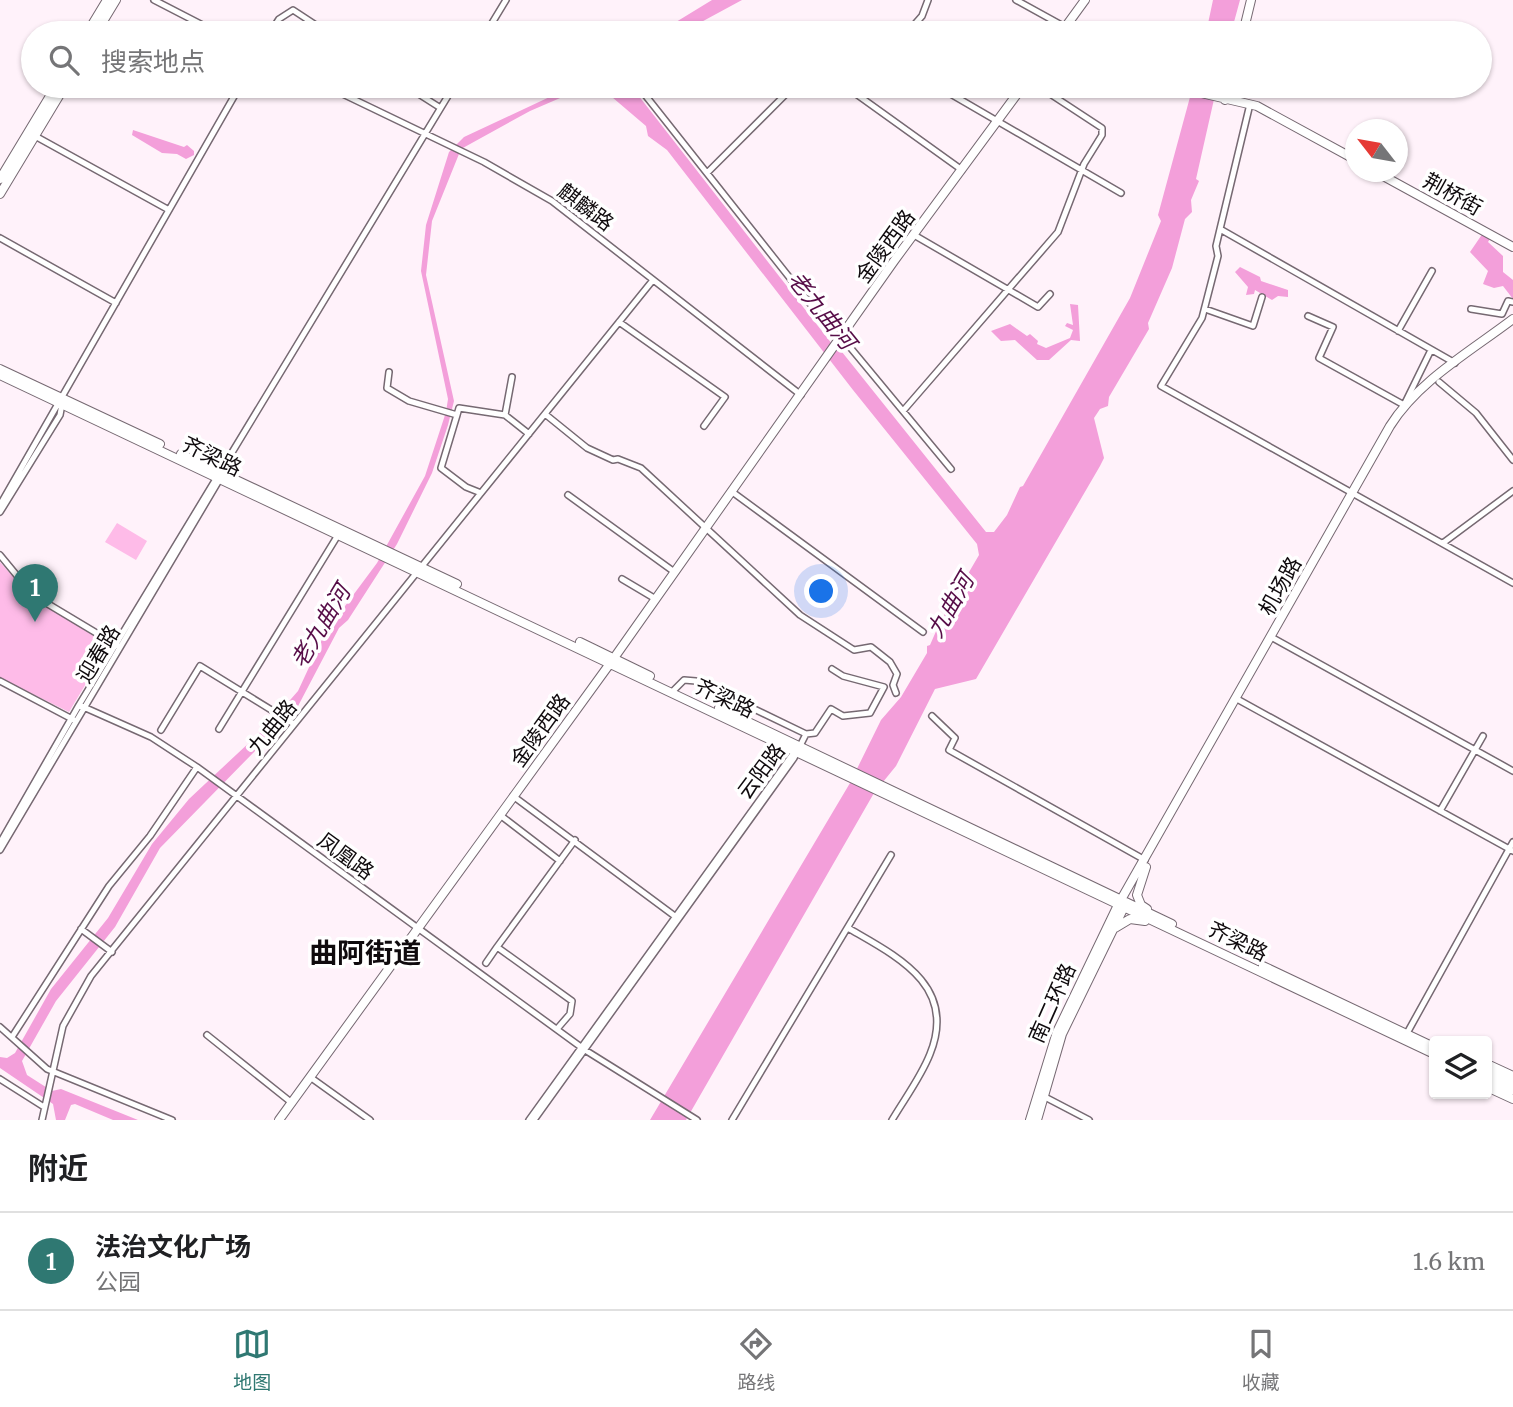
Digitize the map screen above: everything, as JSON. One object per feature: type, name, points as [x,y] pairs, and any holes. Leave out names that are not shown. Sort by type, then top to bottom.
[{"type":"main road","points":[[94,21],[107,0]]},
{"type":"main road","points":[[103,21],[116,0]]},
{"type":"main road","points":[[1070,21],[1085,0]]},
{"type":"main road","points":[[1245,21],[1251,0]]},
{"type":"main road","points":[[0,179],[48,98]]},
{"type":"main road","points":[[0,194],[58,98]]},
{"type":"main road","name":"金陵西路","points":[[279,1120],[612,661],[673,571],[1014,98]]},
{"type":"main road","points":[[1219,98],[1250,104],[1345,154]]},
{"type":"main road","name":"荆桥街","points":[[1394,182],[1513,247]]},
{"type":"main road","name":"机场路","points":[[1122,904],[1404,405],[1455,363],[1512,322]]},
{"type":"main road","name":"机场路","points":[[1354,493],[1398,419],[1512,322]]},
{"type":"main road","name":"齐梁路","points":[[0,369],[61,402]]},
{"type":"main road","name":"齐梁路","points":[[0,375],[381,552]]},
{"type":"main road","name":"齐梁路","points":[[309,518],[338,535],[419,569],[890,791],[1404,1037],[1429,1053]]},
{"type":"main road","points":[[1097,892],[1121,890],[1144,864]]},
{"type":"main road","points":[[1144,864],[1138,901],[1159,921]]},
{"type":"main road","points":[[1097,892],[1110,910],[1108,931]]},
{"type":"main road","name":"南二环路","points":[[1030,1120],[1060,1033],[1122,904]]},
{"type":"main road","points":[[1108,931],[1130,919],[1159,921]]},
{"type":"main road","name":"南二环路","points":[[1037,1120],[1060,1033]]},
{"type":"main road","name":"齐梁路","points":[[1404,1037],[1429,1044]]},
{"type":"main road","points":[[1492,1066],[1513,1076]]},
{"type":"main road","points":[[1492,1072],[1513,1082]]},
{"type":"main road","points":[[1492,1080],[1513,1090]]},
{"type":"main road","points":[[1492,1089],[1513,1099]]},
{"type":"street","points":[[154,0],[195,21]]},
{"type":"street","points":[[493,21],[506,0]]},
{"type":"street","points":[[918,21],[928,0]]},
{"type":"street","points":[[1016,0],[1049,21]]},
{"type":"street","points":[[278,21],[293,10],[310,21]]},
{"type":"street","points":[[0,505],[233,98]]},
{"type":"street","name":"麒麟路","points":[[350,98],[463,153],[552,201],[801,395]]},
{"type":"street","points":[[425,98],[439,107]]},
{"type":"street","name":"迎春路","points":[[0,850],[82,706],[446,98]]},
{"type":"street","points":[[648,98],[839,341],[951,469]]},
{"type":"street","points":[[707,173],[782,98]]},
{"type":"street","points":[[862,98],[962,170]]},
{"type":"street","points":[[958,98],[1121,193]]},
{"type":"street","points":[[903,411],[1058,232],[1083,170],[1102,135],[1102,128],[1056,98]]},
{"type":"street","points":[[1250,104],[1216,246],[1218,256],[1205,309],[1161,386],[1513,583]]},
{"type":"street","points":[[35,136],[169,210]]},
{"type":"street","points":[[1220,229],[1455,363]]},
{"type":"street","points":[[914,236],[1038,307],[1050,294]]},
{"type":"street","points":[[0,238],[116,303]]},
{"type":"street","points":[[1398,331],[1432,271]]},
{"type":"street","name":"九曲路","points":[[41,1120],[57,1043],[70,1010],[112,951],[653,280]]},
{"type":"street","points":[[1205,309],[1253,326],[1262,297]]},
{"type":"street","points":[[1502,314],[1508,301],[1513,302]]},
{"type":"street","points":[[1471,309],[1502,314],[1512,322]]},
{"type":"street","points":[[1308,316],[1333,327],[1319,358],[1404,405],[1432,350]]},
{"type":"street","points":[[619,322],[725,397],[704,426]]},
{"type":"street","points":[[389,372],[387,388],[409,401],[456,415]]},
{"type":"street","points":[[505,415],[512,377]]},
{"type":"street","points":[[1439,382],[1476,413],[1513,460]]},
{"type":"street","points":[[0,512],[60,415],[61,402]]},
{"type":"street","points":[[481,493],[466,487],[441,468],[459,408],[505,415],[529,433]]},
{"type":"street","points":[[545,414],[587,448],[613,460],[618,458],[641,468],[800,615],[854,650],[871,647],[890,662],[897,674],[893,685],[896,693]]},
{"type":"street","points":[[731,491],[923,632]]},
{"type":"street","points":[[1443,543],[1513,491]]},
{"type":"street","points":[[568,495],[673,571]]},
{"type":"street","points":[[219,729],[338,535]]},
{"type":"street","points":[[0,555],[33,595],[119,647]]},
{"type":"street","points":[[622,579],[654,598]]},
{"type":"street","points":[[1273,638],[1513,771]]},
{"type":"street","points":[[161,730],[200,666],[294,724]]},
{"type":"street","points":[[832,669],[844,676],[884,687],[893,685]]},
{"type":"street","points":[[673,690],[684,680],[696,681],[806,734]]},
{"type":"street","points":[[0,681],[74,720]]},
{"type":"street","name":"云阳路","points":[[532,1120],[806,734],[815,733],[831,709],[843,716],[870,713],[884,687]]},
{"type":"street","points":[[1238,699],[1511,850]]},
{"type":"street","name":"凤凰路","points":[[82,706],[151,737],[197,767],[583,1048],[694,1118]]},
{"type":"street","points":[[932,716],[954,738],[949,750],[1144,864]]},
{"type":"street","name":"迎春路","points":[[0,843],[74,720]]},
{"type":"street","points":[[1292,740],[1296,732]]},
{"type":"street","points":[[1440,811],[1483,736]]},
{"type":"street","points":[[12,1037],[81,929],[197,767]]},
{"type":"street","points":[[513,796],[677,918]]},
{"type":"street","points":[[499,815],[560,861]]},
{"type":"street","points":[[486,963],[575,840]]},
{"type":"street","points":[[1404,1037],[1511,850],[1513,842]]},
{"type":"street","points":[[732,1120],[891,855]]},
{"type":"street","points":[[848,928],[916,971],[925,981],[936,1008],[935,1039],[930,1053],[892,1120]]},
{"type":"street","points":[[81,929],[112,951]]},
{"type":"street","points":[[497,947],[572,1001],[570,1014],[557,1029]]},
{"type":"street","points":[[0,1027],[51,1071],[148,1116],[172,1120]]},
{"type":"street","points":[[206,1035],[292,1103]]},
{"type":"street","points":[[310,1077],[370,1120]]},
{"type":"street","points":[[0,1079],[44,1107]]},
{"type":"street","points":[[1043,1096],[1089,1120]]},
{"type":"shaded area","points":[[117,523],[147,541],[136,560],[105,542]]},
{"type":"shaded area","points":[[0,562],[32,598],[109,645],[69,712],[0,678]]},
{"type":"water","points":[[712,0],[742,0],[703,21],[678,21]]},
{"type":"water","points":[[1213,0],[1240,0],[1234,21],[1209,21]]},
{"type":"water","points":[[547,98],[560,98],[530,111],[461,149],[432,221],[426,275],[454,401],[432,473],[397,544],[348,620],[339,628],[297,708],[160,848],[115,927],[56,1001],[22,1061],[27,1075],[52,1091],[61,1089],[138,1120],[113,1120],[75,1104],[71,1105],[65,1120],[56,1120],[53,1104],[0,1068],[0,1057],[7,1058],[15,1053],[51,989],[108,918],[152,844],[189,799],[269,724],[298,691],[325,633],[377,563],[425,476],[448,399],[421,271],[426,225],[449,152],[464,137]]},
{"type":"water","name":"九曲河","points":[[613,98],[640,98],[832,344],[842,352],[986,532],[994,532],[1007,515],[1020,487],[1130,298],[1161,221],[1158,215],[1190,98],[1214,98],[1196,179],[1199,181],[1191,200],[1192,212],[1185,219],[1172,268],[1148,323],[1149,329],[1109,397],[1108,406],[1100,409],[1094,418],[1104,458],[1100,466],[976,679],[935,689],[896,766],[874,793],[686,1120],[650,1120],[850,783],[881,720],[901,697],[927,653],[927,646],[930,645],[941,620],[979,555],[977,544],[853,390],[667,150],[648,136],[646,126]]},
{"type":"water","points":[[133,130],[184,147],[187,145],[194,151],[194,155],[186,159],[177,154],[162,153],[132,135]]},
{"type":"water","points":[[1483,233],[1491,237],[1488,242],[1503,256],[1503,272],[1513,280],[1513,299],[1503,286],[1494,288],[1483,284],[1488,271],[1470,252]]},
{"type":"water","points":[[1240,267],[1260,277],[1261,281],[1288,290],[1288,297],[1278,296],[1272,300],[1255,290],[1254,294],[1246,295],[1248,287],[1235,272]]},
{"type":"water","points":[[1070,304],[1078,305],[1080,341],[1071,340],[1049,360],[1037,360],[1015,340],[1001,341],[991,331],[1010,324],[1027,336],[1030,334],[1038,341],[1037,344],[1046,348],[1070,338],[1073,330],[1065,326],[1067,323],[1073,325]]},
{"type":"place","name":"法治文化广场","points":[[35,622]]},
{"type":"district","name":"曲阿街道","points":[[365,953]]},
{"type":"water label","name":"老九曲河","points":[[822,310]]},
{"type":"water label","name":"老九曲河","points":[[320,626]]}]
